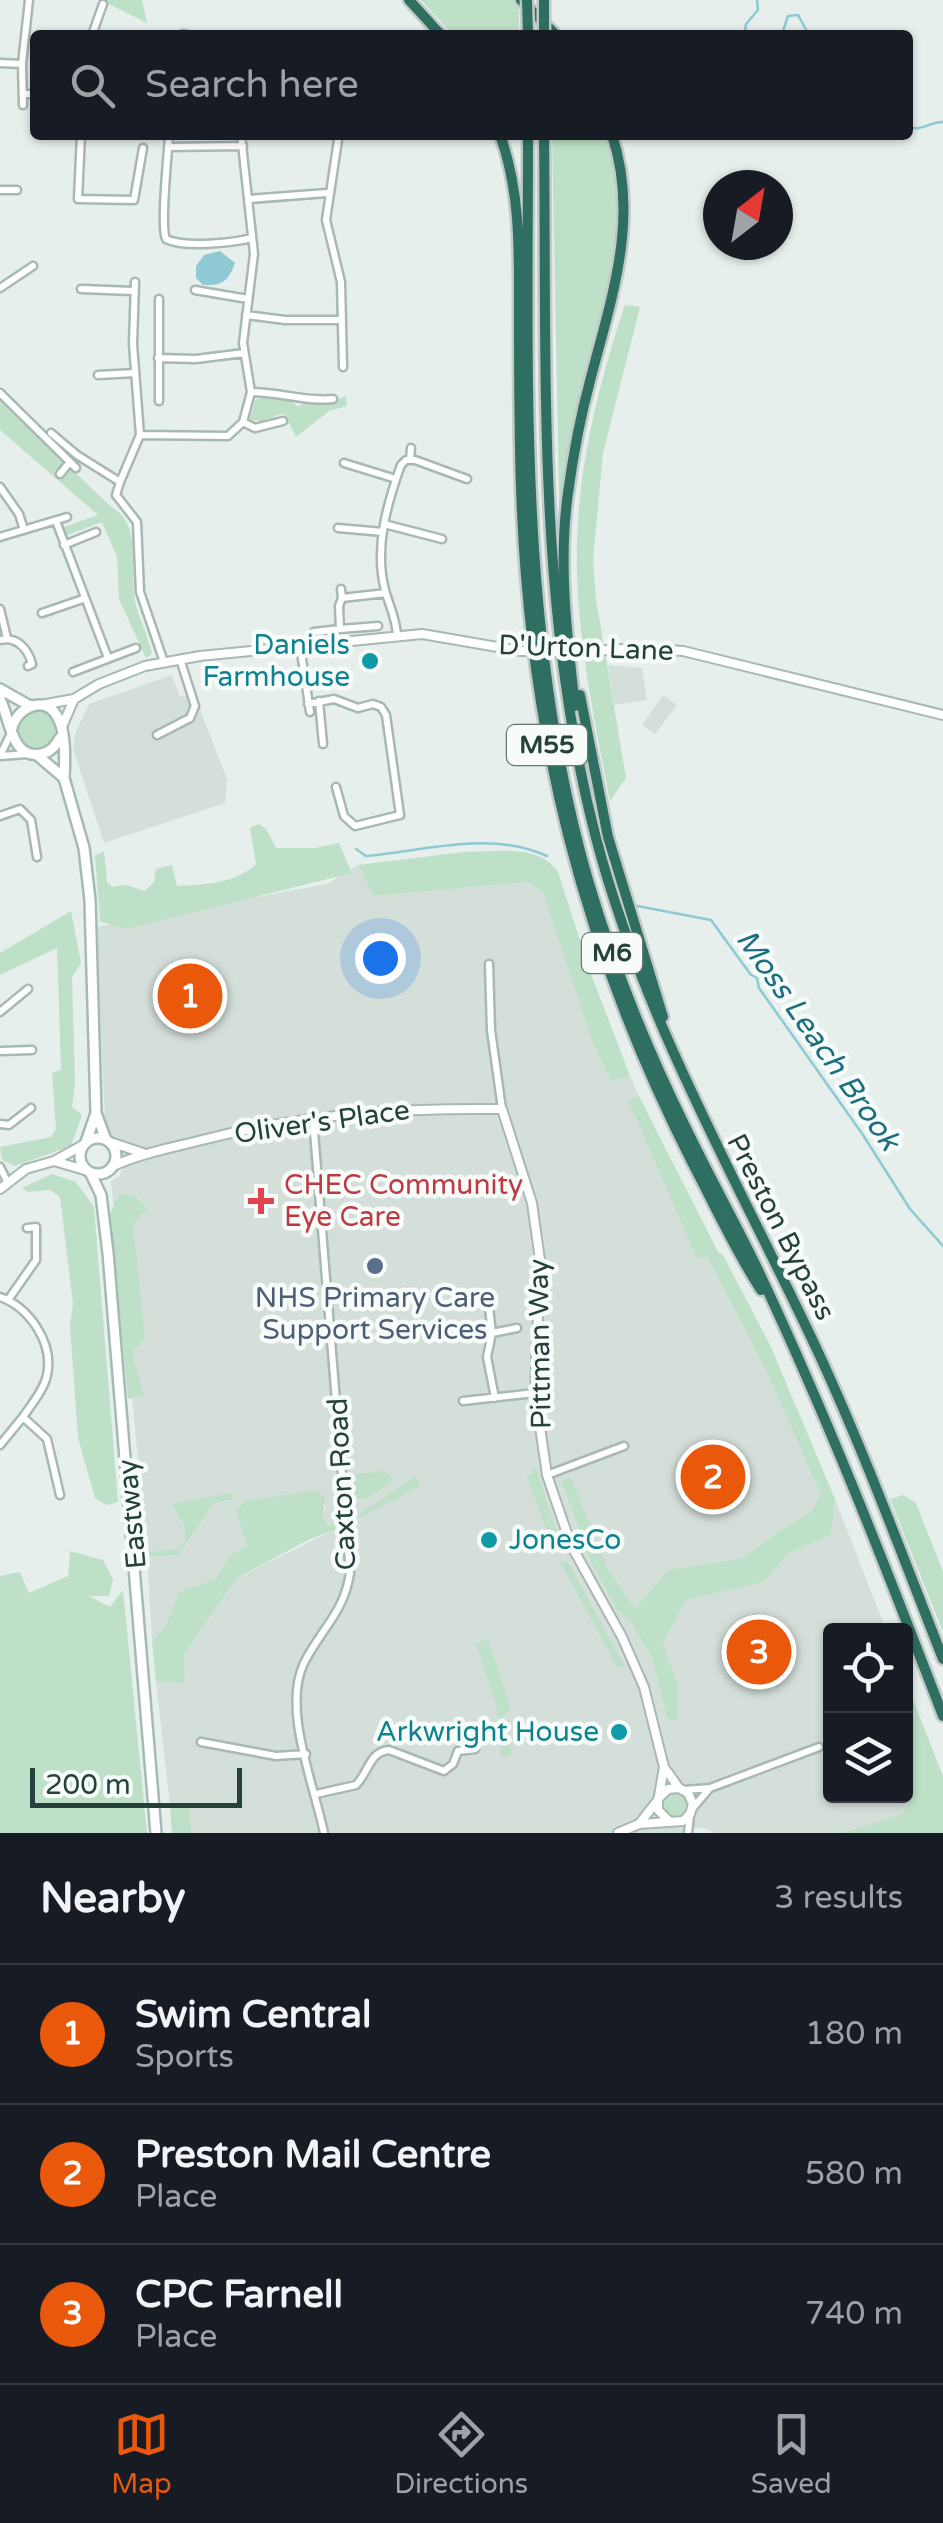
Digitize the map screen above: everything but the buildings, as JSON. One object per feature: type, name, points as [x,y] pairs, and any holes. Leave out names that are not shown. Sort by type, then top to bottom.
[{"type":"highway","points":[[409,0],[436,30]]},
{"type":"highway","points":[[524,0],[527,30]]},
{"type":"highway","points":[[524,0],[551,30]]},
{"type":"highway","points":[[544,0],[544,30]]},
{"type":"highway","name":"M55","points":[[501,140],[514,186],[518,226],[521,488],[530,622],[540,704],[565,828],[600,948],[648,1069],[746,1267],[784,1325]]},
{"type":"highway","name":"M6","points":[[528,140],[533,552],[543,664],[560,765],[588,881],[632,1008],[686,1129],[784,1325]]},
{"type":"highway","name":"M6","points":[[544,140],[550,552],[562,671],[590,811]]},
{"type":"highway","name":"M55","points":[[590,811],[572,687],[564,582],[567,496],[621,254],[625,198],[613,140]]},
{"type":"highway","name":"M55","points":[[575,452],[570,583],[576,669],[586,734],[626,906],[690,1094]]},
{"type":"highway","name":"Preston Bypass","points":[[590,811],[632,958],[690,1094],[820,1355],[943,1659]]},
{"type":"highway","name":"Preston Bypass","points":[[784,1325],[845,1462],[943,1716]]},
{"type":"main road","points":[[0,689],[58,716],[64,778],[84,848],[90,900],[96,1113],[80,1156],[89,1172],[101,1174],[111,1168],[115,1151],[96,1113]]},
{"type":"main road","points":[[0,700],[17,745],[64,778]]},
{"type":"main road","points":[[12,730],[16,716],[35,705]]},
{"type":"main road","points":[[33,754],[52,749],[61,733]]},
{"type":"main road","points":[[85,1144],[96,1138],[108,1141]]},
{"type":"main road","name":"Eastway","points":[[101,1195],[111,1168]]},
{"type":"main road","name":"Eastway","points":[[89,1172],[101,1195],[124,1415],[156,1833]]},
{"type":"street","points":[[23,105],[22,64],[29,0]]},
{"type":"street","points":[[94,30],[103,4]]},
{"type":"street","points":[[0,64],[22,64]]},
{"type":"street","points":[[24,94],[30,94]]},
{"type":"street","points":[[81,140],[78,199],[134,200],[142,148]]},
{"type":"street","points":[[169,140],[163,233],[173,243],[252,238]]},
{"type":"street","points":[[140,435],[216,438],[228,436],[242,422],[251,392],[244,352],[254,270],[242,140]]},
{"type":"street","points":[[338,140],[326,220],[342,282],[342,367]]},
{"type":"street","points":[[168,148],[243,146]]},
{"type":"street","points":[[0,190],[17,190]]},
{"type":"street","points":[[248,199],[328,193]]},
{"type":"street","points":[[0,288],[33,266]]},
{"type":"street","points":[[135,282],[140,435],[116,490],[119,502],[137,522],[140,592],[164,662]]},
{"type":"street","points":[[81,289],[133,291]]},
{"type":"street","points":[[195,290],[248,299]]},
{"type":"street","points":[[158,299],[159,401]]},
{"type":"street","points":[[246,314],[285,320],[342,320]]},
{"type":"street","points":[[158,358],[196,359],[244,352]]},
{"type":"street","points":[[98,376],[135,373]]},
{"type":"street","points":[[251,392],[286,393],[308,400],[333,398]]},
{"type":"street","points":[[0,394],[73,466],[60,474]]},
{"type":"street","points":[[242,422],[255,428],[283,421]]},
{"type":"street","points":[[51,433],[120,482]]},
{"type":"street","points":[[410,460],[411,448]]},
{"type":"street","points":[[398,635],[382,571],[383,528],[402,465],[410,460],[452,469],[466,478]]},
{"type":"street","points":[[344,463],[396,480]]},
{"type":"street","points":[[0,487],[19,514],[24,530]]},
{"type":"street","points":[[0,537],[67,517]]},
{"type":"street","points":[[56,521],[108,658]]},
{"type":"street","points":[[338,528],[383,528],[442,539]]},
{"type":"street","points":[[64,545],[96,532]]},
{"type":"street","points":[[340,629],[341,593],[386,593]]},
{"type":"street","points":[[42,613],[84,599]]},
{"type":"street","points":[[0,609],[3,639],[26,651],[32,664],[28,666]]},
{"type":"street","points":[[314,632],[378,626]]},
{"type":"street","name":"D'Urton Lane","points":[[35,705],[74,699],[98,684],[164,662],[398,635],[446,636],[521,651],[683,651],[943,714]]},
{"type":"street","points":[[300,646],[309,708],[320,701],[339,699],[358,708],[373,704],[384,711],[400,816],[355,826],[344,816],[336,787]]},
{"type":"street","points":[[72,672],[136,648]]},
{"type":"street","points":[[157,735],[190,718],[194,706],[180,659]]},
{"type":"street","points":[[61,733],[74,699]]},
{"type":"street","points":[[320,701],[323,744]]},
{"type":"street","points":[[12,730],[0,756],[33,754]]},
{"type":"street","points":[[0,816],[20,809],[31,820],[37,857]]},
{"type":"street","name":"Pittman Way","points":[[489,964],[490,1030],[502,1109],[532,1203],[540,1260],[535,1393],[547,1475],[571,1545],[622,1636],[644,1687],[664,1767],[659,1798],[640,1824]]},
{"type":"street","points":[[0,1012],[28,989]]},
{"type":"street","points":[[0,1052],[32,1050]]},
{"type":"street","points":[[0,1124],[9,1125],[32,1108]]},
{"type":"street","name":"Oliver's Place","points":[[111,1168],[143,1152],[264,1124],[390,1109],[502,1109]]},
{"type":"street","name":"Caxton Road","points":[[314,1120],[350,1573],[343,1603],[298,1677],[295,1708],[324,1833]]},
{"type":"street","name":"Oliver's Place","points":[[108,1141],[143,1152]]},
{"type":"street","points":[[0,1189],[26,1169],[54,1161],[85,1144]]},
{"type":"street","points":[[54,1161],[89,1172]]},
{"type":"street","points":[[0,1167],[7,1181]]},
{"type":"street","points":[[0,1445],[23,1417],[48,1374],[44,1343],[30,1316],[4,1298],[36,1260],[36,1227],[27,1228]]},
{"type":"street","points":[[489,1308],[492,1332],[487,1357],[496,1398]]},
{"type":"street","points":[[492,1332],[517,1328]]},
{"type":"street","points":[[463,1401],[535,1393]]},
{"type":"street","points":[[23,1417],[42,1433],[50,1446],[60,1495]]},
{"type":"street","points":[[547,1475],[624,1446]]},
{"type":"street","points":[[201,1742],[276,1756],[306,1754]]},
{"type":"street","points":[[681,1789],[691,1798],[684,1833],[658,1810],[659,1798],[668,1789],[710,1788],[819,1748]]},
{"type":"street","points":[[316,1794],[356,1785],[382,1750],[444,1771],[454,1764],[458,1752],[475,1749]]},
{"type":"street","name":"Pittman Way","points":[[664,1767],[681,1789]]},
{"type":"street","points":[[618,1833],[640,1824],[683,1821],[710,1788]]},
{"type":"shaded area","points":[[608,665],[642,668],[647,700],[614,705]]},
{"type":"shaded area","points":[[172,675],[180,697],[194,694],[227,779],[225,803],[104,843],[73,749],[75,734],[89,704]]},
{"type":"shaded area","points":[[663,695],[677,705],[655,734],[642,725]]},
{"type":"shaded area","points":[[358,865],[373,896],[528,882],[543,893],[592,1041],[611,1081],[630,1076],[639,1096],[629,1100],[697,1259],[707,1256],[769,1377],[822,1494],[811,1512],[743,1558],[668,1570],[635,1609],[607,1567],[571,1479],[561,1482],[591,1563],[653,1662],[667,1719],[678,1718],[678,1685],[663,1643],[686,1600],[764,1582],[789,1553],[831,1535],[835,1499],[883,1623],[823,1623],[823,1803],[909,1803],[903,1814],[841,1833],[716,1833],[701,1827],[684,1833],[192,1833],[189,1805],[170,1806],[156,1682],[185,1683],[184,1654],[237,1578],[336,1529],[335,1523],[328,1525],[323,1517],[326,1506],[279,1496],[245,1501],[236,1510],[247,1546],[229,1556],[216,1579],[179,1592],[165,1627],[152,1640],[147,1557],[179,1555],[213,1504],[233,1500],[172,1504],[184,1525],[185,1541],[177,1549],[147,1552],[111,1181],[120,1176],[125,1159],[105,1122],[96,927],[327,884]],"holes":[[[488,1640],[510,1707],[502,1718],[501,1754],[496,1705],[476,1644]]]},
{"type":"green space","points":[[101,0],[142,0],[147,23]]},
{"type":"green space","points":[[421,0],[519,2],[519,30],[448,30]]},
{"type":"green space","points":[[552,140],[608,140],[619,207],[614,279],[578,409],[560,541]]},
{"type":"green space","points":[[625,305],[640,307],[603,453],[593,560],[626,778],[610,801],[582,641],[577,544],[592,423]]},
{"type":"green space","points":[[346,396],[347,406],[329,411],[296,437],[284,413],[261,421],[250,420],[255,400],[287,397],[298,407]]},
{"type":"green space","points":[[0,400],[127,524],[133,549],[135,601],[152,654],[146,658],[119,599],[117,557],[102,522],[65,536],[64,527],[98,515],[0,430]]},
{"type":"green space","points":[[36,711],[50,716],[55,730],[50,744],[36,749],[22,744],[17,730],[22,716]]},
{"type":"green space","points":[[259,824],[276,848],[315,848],[339,843],[352,873],[126,929],[100,921],[95,856],[104,851],[107,882],[112,887],[126,885],[145,891],[154,882],[156,869],[172,865],[177,886],[220,882],[256,864],[250,828]]},
{"type":"green space","points":[[464,852],[528,853],[550,863],[558,872],[630,1076],[611,1081],[592,1041],[543,893],[528,882],[373,896],[358,865]]},
{"type":"green space","points":[[71,911],[81,963],[72,977],[72,1107],[82,1115],[71,1146],[15,1166],[2,1160],[0,1147],[51,1137],[56,1129],[52,1073],[61,1070],[57,948],[0,975],[0,953]]},
{"type":"green space","points":[[639,1096],[771,1347],[835,1499],[831,1535],[789,1553],[764,1582],[686,1600],[663,1643],[678,1685],[678,1719],[667,1719],[653,1661],[631,1622],[617,1610],[591,1563],[561,1481],[571,1478],[607,1567],[635,1609],[668,1570],[743,1558],[811,1512],[821,1494],[769,1377],[707,1256],[697,1259],[628,1100]]},
{"type":"green space","points":[[52,1174],[76,1182],[94,1207],[118,1502],[106,1505],[95,1498],[78,1438],[70,1325],[73,1304],[60,1197],[50,1190],[27,1192],[22,1188]]},
{"type":"green space","points":[[120,1194],[135,1196],[147,1209],[133,1224],[145,1337],[132,1353],[144,1395],[128,1399],[110,1213]]},
{"type":"green space","points":[[536,1468],[560,1543],[553,1548],[527,1477]]},
{"type":"green space","points":[[384,1471],[391,1475],[391,1483],[365,1499],[354,1498],[351,1475]]},
{"type":"green space","points":[[416,1476],[420,1486],[359,1518],[358,1515]]},
{"type":"green space","points":[[317,1490],[325,1497],[323,1517],[328,1525],[336,1523],[336,1529],[237,1578],[184,1654],[185,1683],[156,1682],[152,1640],[165,1627],[179,1592],[216,1579],[229,1556],[247,1546],[236,1510],[245,1501]]},
{"type":"green space","points":[[231,1493],[234,1499],[213,1504],[179,1555],[147,1557],[147,1552],[177,1549],[185,1541],[184,1525],[172,1504]]},
{"type":"green space","points":[[903,1495],[916,1503],[943,1572],[943,1632],[890,1499]]},
{"type":"green space","points":[[70,1551],[103,1560],[113,1579],[109,1596],[89,1596],[110,1607],[123,1590],[147,1833],[0,1833],[0,1576],[20,1572],[29,1593],[68,1576]]},
{"type":"green space","points":[[560,1562],[568,1562],[624,1665],[618,1669]]},
{"type":"green space","points":[[488,1639],[511,1708],[502,1718],[512,1753],[501,1758],[496,1705],[476,1644]]},
{"type":"green space","points":[[913,1700],[943,1776],[943,1833],[841,1833],[902,1814],[913,1803]]},
{"type":"green space","points":[[675,1792],[684,1796],[688,1805],[684,1814],[675,1818],[666,1814],[662,1805],[666,1796]]},
{"type":"green space","points":[[189,1805],[192,1833],[172,1833],[170,1806]]},
{"type":"water","points":[[220,251],[235,263],[232,269],[220,283],[203,285],[196,278],[196,266],[204,255]]},
{"type":"waterway","points":[[745,30],[758,10],[757,0]]},
{"type":"waterway","points":[[783,30],[788,16],[798,15],[806,30]]},
{"type":"waterway","points":[[913,127],[943,122]]},
{"type":"waterway","name":"Moss Leach Brook","points":[[356,849],[366,856],[480,843],[526,848],[547,856]]},
{"type":"waterway","name":"Moss Leach Brook","points":[[632,905],[711,920],[757,978],[759,988],[910,1209],[943,1246]]},
{"type":"place","name":"Daniels Farmhouse","points":[[370,661]]},
{"type":"place","name":"Swim Central","points":[[190,996]]},
{"type":"place","name":"CHEC Community Eye Care","points":[[261,1201]]},
{"type":"place","name":"NHS Primary Care Support Services","points":[[375,1266]]},
{"type":"place","name":"Preston Mail Centre","points":[[713,1477]]},
{"type":"place","name":"JonesCo","points":[[489,1540]]},
{"type":"place","name":"CPC Farnell","points":[[759,1652]]},
{"type":"place","name":"Arkwright House","points":[[619,1732]]}]
